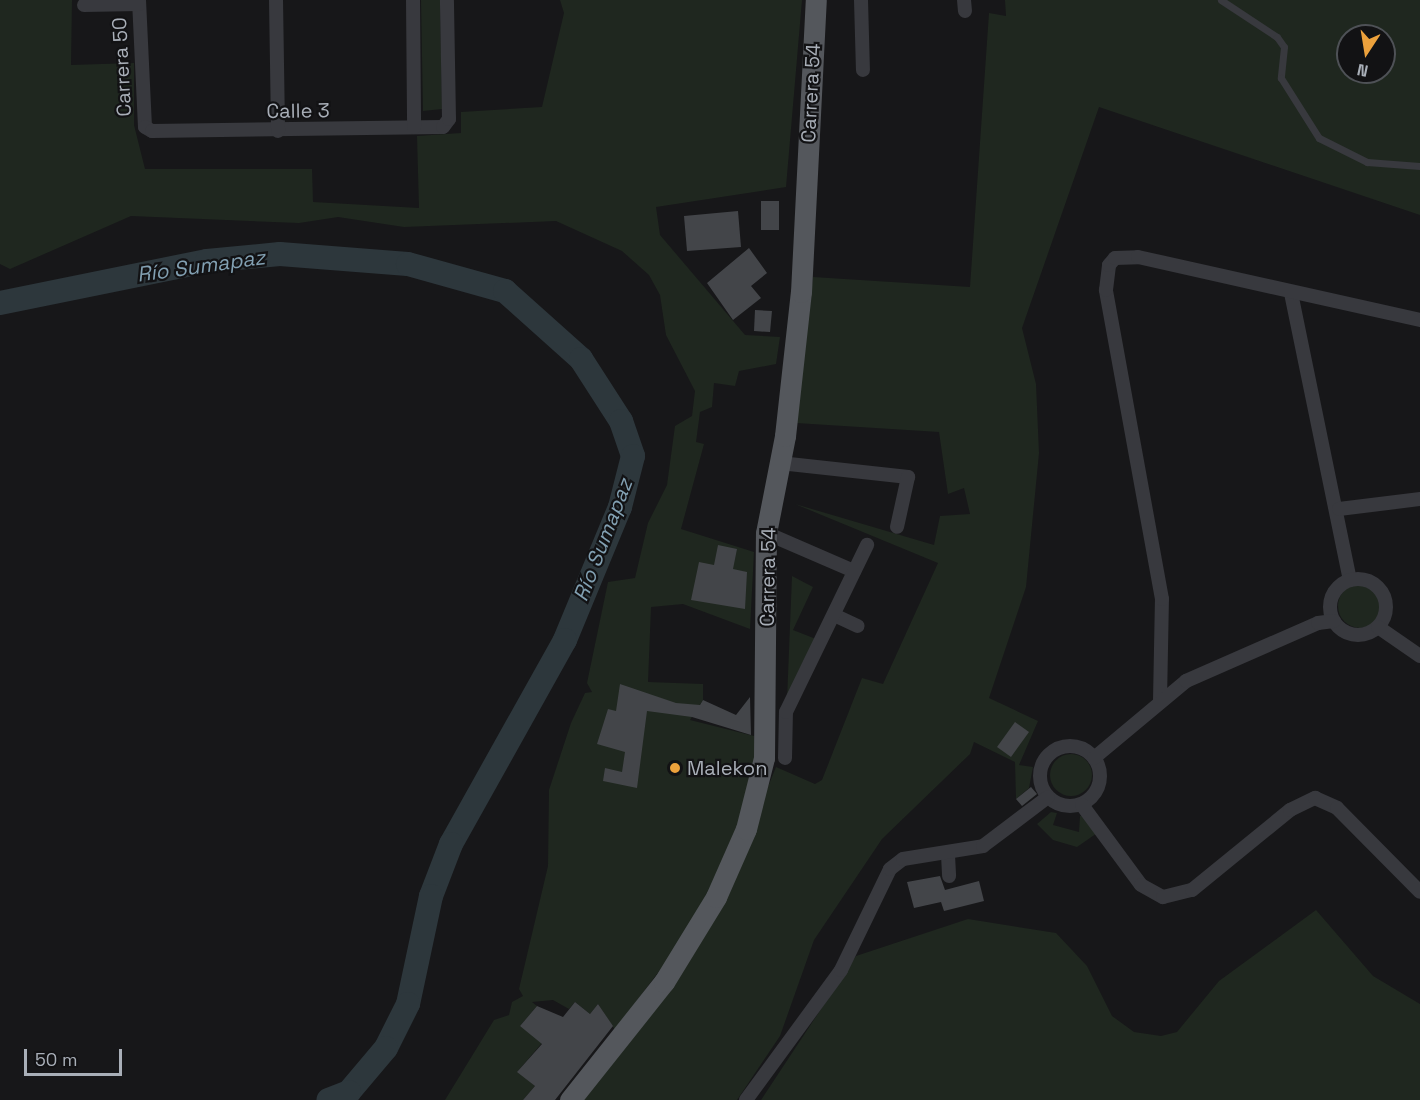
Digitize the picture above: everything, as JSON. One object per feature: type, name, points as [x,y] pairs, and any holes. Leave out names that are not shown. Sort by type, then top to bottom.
[{"type":"main road","name":"Carrera 54","points":[[570,1100],[664,982],[716,897],[746,829],[764,758],[766,533],[780,463],[801,292],[816,0]]},
{"type":"street","points":[[276,0],[278,131]]},
{"type":"street","points":[[412,0],[414,127]]},
{"type":"street","name":"Calle 3","points":[[148,130],[278,131],[448,124],[447,0]]},
{"type":"street","points":[[861,0],[863,70]]},
{"type":"street","points":[[84,5],[139,2]]},
{"type":"street","name":"Carrera 50","points":[[139,2],[148,130]]},
{"type":"street","points":[[1160,700],[1162,599],[1106,290],[1109,265],[1127,255],[1420,320]]},
{"type":"street","points":[[1291,293],[1339,509],[1350,580]]},
{"type":"street","points":[[780,463],[908,477],[897,526]]},
{"type":"street","points":[[1339,509],[1420,499]]},
{"type":"street","points":[[766,533],[854,571]]},
{"type":"street","points":[[785,758],[786,712],[867,545]]},
{"type":"street","points":[[1350,580],[1330,601],[1334,621],[1350,634],[1378,627],[1420,656]]},
{"type":"street","points":[[1350,580],[1371,582],[1382,592],[1386,611],[1378,627]]},
{"type":"street","points":[[834,615],[858,626]]},
{"type":"street","points":[[1094,758],[1160,700],[1215,667],[1318,622],[1334,621]]},
{"type":"street","points":[[1082,805],[1065,805],[1048,796],[1040,770],[1050,753],[1068,746],[1094,758]]},
{"type":"street","points":[[1082,805],[1099,782],[1094,758]]},
{"type":"street","points":[[746,1100],[841,970],[890,869],[903,860],[948,855],[983,846],[1048,796]]},
{"type":"street","points":[[1082,805],[1141,885],[1163,897],[1192,890],[1290,810],[1315,798],[1337,808],[1420,892]]},
{"type":"street","points":[[948,855],[948,876]]},
{"type":"lane","points":[[1221,0],[1277,37],[1284,47],[1281,78],[1319,138],[1367,162],[1420,166]]},
{"type":"shaded area","points":[[0,0],[72,0],[71,65],[134,63],[134,125],[145,169],[312,169],[313,202],[419,208],[417,136],[461,133],[461,112],[542,107],[564,13],[560,0],[802,0],[786,187],[656,207],[660,235],[745,335],[780,337],[776,364],[739,371],[735,386],[714,383],[712,407],[700,412],[696,442],[704,444],[681,529],[754,552],[750,629],[683,604],[651,607],[648,682],[703,684],[703,700],[690,720],[754,736],[757,768],[743,826],[698,919],[615,1030],[598,1004],[590,1014],[575,1002],[569,1009],[553,1000],[532,1002],[537,1006],[520,1026],[547,1037],[518,1071],[535,1086],[523,1100],[445,1100],[494,1020],[509,1015],[512,1002],[523,996],[519,989],[548,866],[549,790],[571,723],[585,693],[592,692],[587,683],[608,582],[635,578],[648,523],[667,485],[675,426],[692,416],[695,391],[666,335],[660,295],[649,275],[622,251],[556,221],[404,227],[338,217],[299,223],[131,216],[10,269],[0,264]]},
{"type":"shaded area","points":[[421,0],[440,0],[442,109],[423,111]]},
{"type":"shaded area","points":[[1005,0],[1420,0],[1420,215],[1099,107],[1022,328],[1036,384],[1039,453],[1026,587],[989,698],[1038,721],[1019,765],[1033,767],[1029,788],[1016,799],[1015,762],[974,742],[970,754],[882,839],[814,940],[780,1036],[737,1100],[581,1100],[763,799],[776,767],[815,784],[822,780],[862,678],[883,684],[938,563],[795,504],[934,545],[940,516],[970,514],[964,488],[948,494],[939,432],[796,423],[813,277],[970,287],[989,13],[1006,16]]},
{"type":"shaded area","points":[[792,576],[813,587],[793,630],[816,639],[787,700]]},
{"type":"shaded area","points":[[1360,584],[1375,591],[1382,606],[1375,621],[1360,628],[1345,621],[1338,606],[1345,591]]},
{"type":"shaded area","points":[[1071,754],[1079,755],[1086,760],[1091,767],[1091,783],[1086,790],[1079,795],[1071,796],[1063,795],[1056,790],[1051,783],[1050,775],[1051,767],[1056,760],[1063,755]]},
{"type":"shaded area","points":[[1051,812],[1057,813],[1053,825],[1079,832],[1080,816],[1088,815],[1100,831],[1077,847],[1053,840],[1037,824]]},
{"type":"shaded area","points":[[1316,910],[1373,976],[1420,1004],[1420,1100],[761,1100],[856,956],[968,919],[1056,933],[1087,966],[1112,1016],[1134,1032],[1161,1036],[1177,1032],[1219,981]]},
{"type":"building","points":[[761,201],[779,201],[779,230],[761,230]]},
{"type":"building","points":[[738,211],[741,247],[687,251],[684,216]]},
{"type":"building","points":[[749,248],[767,273],[751,286],[761,298],[733,320],[707,283]]},
{"type":"building","points":[[755,310],[772,311],[770,332],[754,331]]},
{"type":"building","points":[[718,545],[737,549],[733,569],[747,572],[745,609],[691,600],[699,562],[714,565]]},
{"type":"building","points":[[620,684],[676,703],[700,705],[703,700],[736,715],[750,697],[751,735],[692,717],[647,711],[637,788],[603,781],[605,768],[622,772],[625,752],[597,744],[608,709],[616,711]]},
{"type":"building","points":[[1015,722],[1029,732],[1011,757],[997,747]]},
{"type":"building","points":[[1031,787],[1037,794],[1022,806],[1016,799]]},
{"type":"building","points":[[940,876],[945,890],[979,881],[984,901],[944,911],[941,902],[914,908],[907,882]]},
{"type":"building","points":[[575,1002],[590,1014],[598,1004],[613,1026],[555,1100],[523,1100],[535,1086],[517,1072],[542,1044],[520,1026],[537,1006],[563,1017]]},
{"type":"waterway","name":"Río Sumapaz","points":[[0,303],[207,261],[280,254],[408,264],[505,291],[581,359],[621,421],[633,456],[620,507],[565,640],[451,844],[431,896],[408,1004],[386,1048],[349,1092],[328,1100]]},
{"type":"place","name":"Malekon","points":[[675,768]]}]
